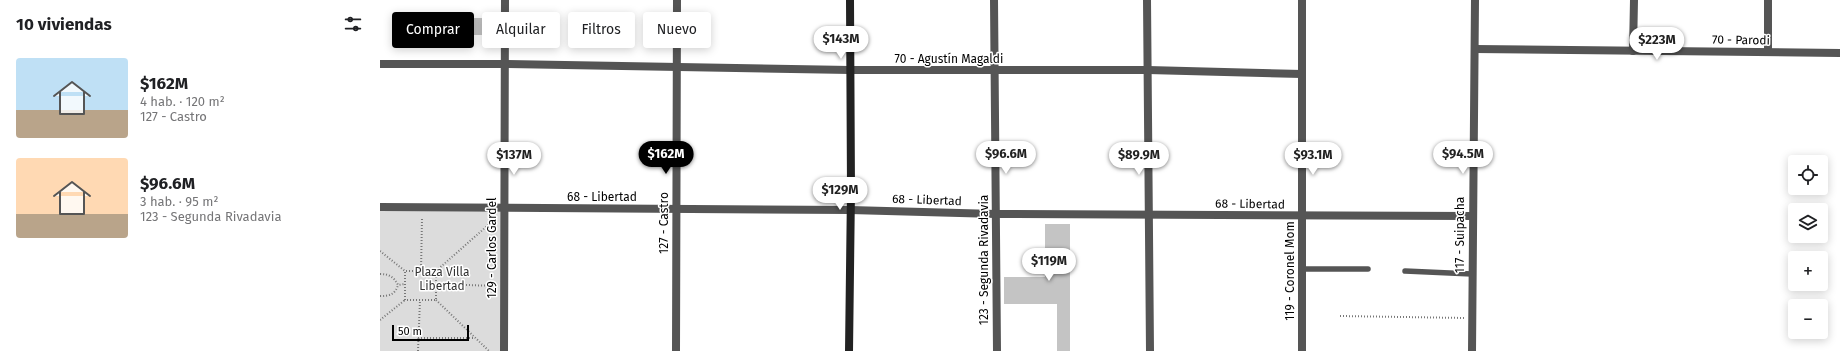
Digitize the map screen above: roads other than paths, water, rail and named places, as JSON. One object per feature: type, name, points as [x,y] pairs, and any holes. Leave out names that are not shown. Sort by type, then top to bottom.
[{"type":"main road","points":[[849,351],[850,0]]},
{"type":"street","name":"129 - Carlos Gardel","points":[[504,351],[505,0]]},
{"type":"street","name":"127 - Castro","points":[[676,351],[677,0]]},
{"type":"street","name":"123 - Segunda Rivadavia","points":[[994,0],[996,351]]},
{"type":"street","points":[[1146,0],[1148,70],[1150,351]]},
{"type":"street","name":"119 - Coronel Mom","points":[[1302,0],[1302,351]]},
{"type":"street","name":"117 - Suipacha","points":[[1472,351],[1475,0]]},
{"type":"street","points":[[1633,51],[1634,0]]},
{"type":"street","points":[[1768,0],[1768,52]]},
{"type":"street","name":"70 - Parodi","points":[[1475,48],[1840,53]]},
{"type":"street","name":"70 - Agustín Magaldi","points":[[380,64],[505,64],[850,70],[1148,70],[1302,74]]},
{"type":"street","name":"68 - Libertad","points":[[380,207],[850,210],[996,214],[1149,213],[1303,217],[1472,216]]},
{"type":"lane","points":[[1302,269],[1368,269]]},
{"type":"lane","points":[[1405,271],[1472,274]]},
{"type":"park label","name":"Plaza Villa Libertad","points":[[442,279]]}]
